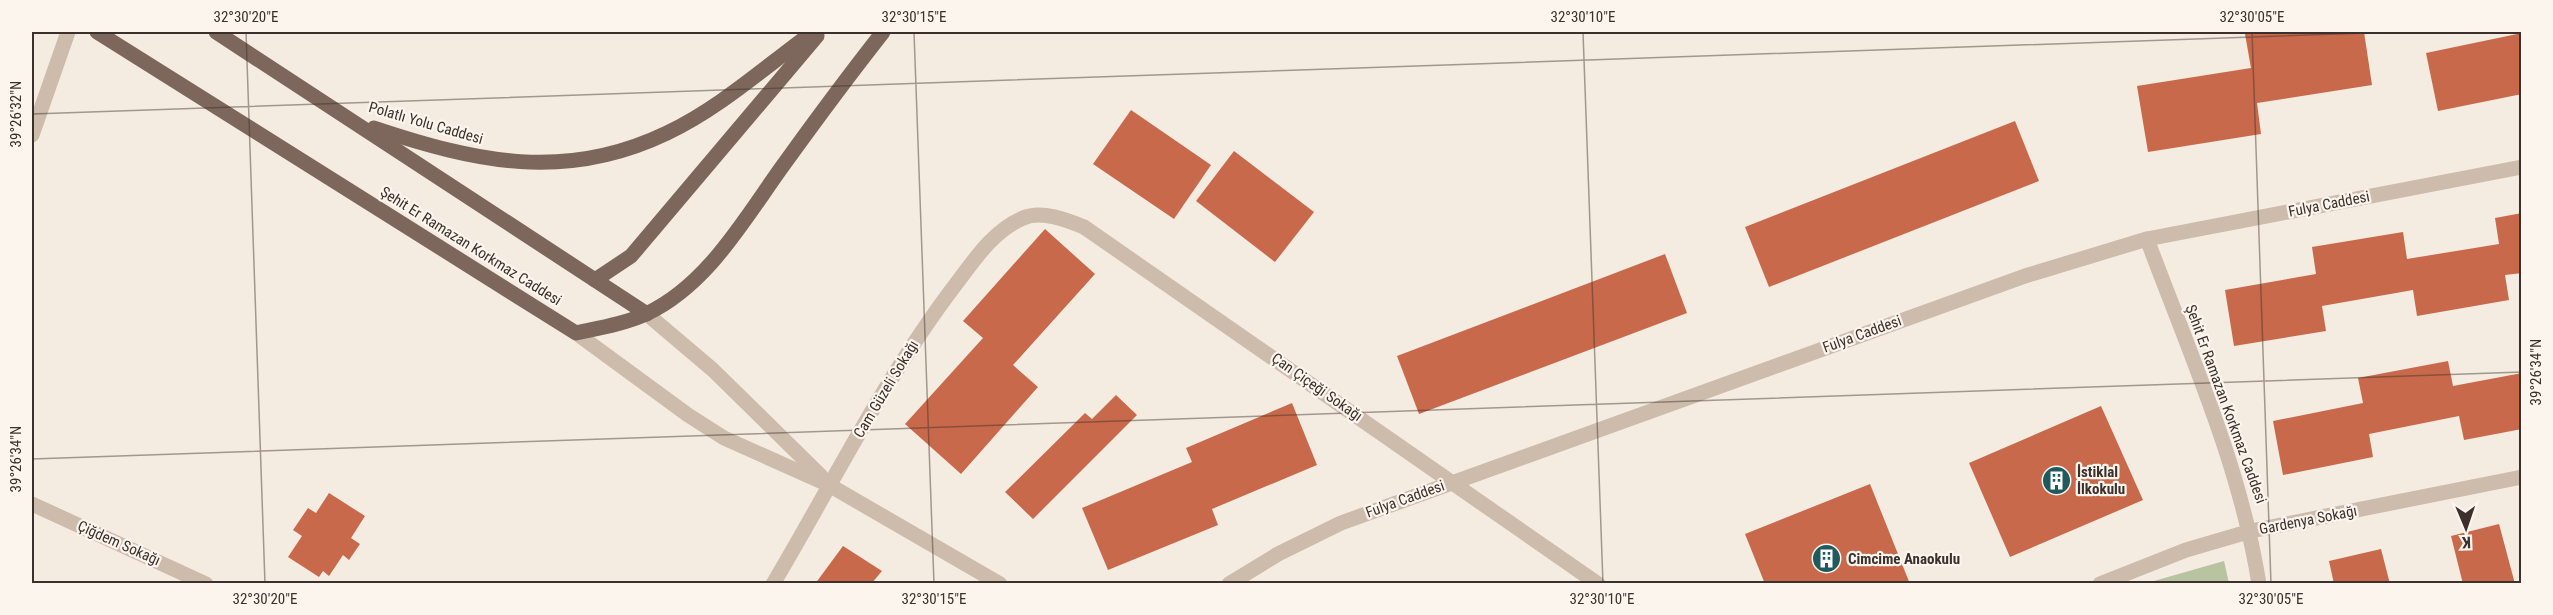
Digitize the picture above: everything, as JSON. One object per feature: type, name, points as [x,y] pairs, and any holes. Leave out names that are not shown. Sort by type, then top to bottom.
[{"type":"main road","name":"Şehit Er Ramazan Korkmaz Caddesi","points":[[97,32],[576,333]]},
{"type":"main road","name":"Şehit Er Ramazan Korkmaz Caddesi","points":[[216,32],[647,314]]},
{"type":"main road","name":"Polatlı Yolu Caddesi","points":[[353,121],[452,152],[505,162],[545,163],[590,158],[629,149],[668,133],[711,107],[813,32]]},
{"type":"main road","points":[[596,280],[631,256],[820,32]]},
{"type":"main road","points":[[576,333],[615,325],[647,314],[693,280],[739,230],[785,162],[883,32]]},
{"type":"street","points":[[32,135],[68,32]]},
{"type":"street","name":"Fulya Caddesi","points":[[1230,584],[1278,554],[1341,523],[2025,276],[2147,239],[2522,167]]},
{"type":"street","name":"Çan Çiçeği Sokağı","points":[[1026,216],[1058,217],[1084,227],[1453,481],[1598,584]]},
{"type":"street","name":"Cam Güzeli Sokağı","points":[[774,584],[885,388],[930,318],[1001,230],[1026,216]]},
{"type":"street","name":"Şehit Er Ramazan Korkmaz Caddesi","points":[[2147,239],[2233,471],[2251,531],[2259,584]]},
{"type":"street","name":"Şehit Er Ramazan Korkmaz Caddesi","points":[[647,314],[713,370],[829,485]]},
{"type":"street","name":"Şehit Er Ramazan Korkmaz Caddesi","points":[[576,333],[688,415],[724,438],[829,485],[1000,584]]},
{"type":"street","name":"Gardenya Sokağı","points":[[2100,584],[2186,550],[2251,531],[2522,477]]},
{"type":"street","name":"Çiğdem Sokağı","points":[[32,504],[206,584]]},
{"type":"green space","points":[[2224,561],[2229,583],[2148,583],[2154,581]]},
{"type":"building","points":[[2364,32],[2372,85],[2257,103],[2261,134],[2148,152],[2137,86],[2251,68],[2245,34]]},
{"type":"building","points":[[2522,33],[2522,94],[2438,111],[2426,53]]},
{"type":"building","points":[[1131,110],[1211,165],[1174,219],[1093,164]]},
{"type":"building","points":[[2015,121],[2039,181],[1769,287],[1745,227]]},
{"type":"building","points":[[1234,151],[1314,212],[1275,262],[1196,201]]},
{"type":"building","points":[[2522,213],[2522,273],[2505,275],[2509,300],[2417,316],[2413,290],[2322,306],[2326,331],[2234,346],[2225,290],[2316,274],[2312,247],[2403,232],[2407,259],[2499,244],[2495,218]]},
{"type":"building","points":[[1045,229],[1095,274],[1013,365],[1038,387],[961,474],[905,424],[983,338],[963,321]]},
{"type":"building","points":[[1665,254],[1687,313],[1419,414],[1397,356]]},
{"type":"building","points":[[2448,361],[2453,386],[2522,373],[2522,429],[2464,440],[2459,416],[2369,434],[2373,457],[2283,475],[2273,421],[2363,403],[2358,378]]},
{"type":"building","points":[[1116,395],[1137,415],[1033,519],[1005,492],[1085,413],[1092,419]]},
{"type":"building","points":[[1292,403],[1317,465],[1212,509],[1218,525],[1108,570],[1082,508],[1192,462],[1186,448]]},
{"type":"building","name":"İstiklal İlkokulu","points":[[2101,406],[2143,500],[2010,557],[1969,463]]},
{"type":"building","name":"Cimcime Anaokulu","points":[[1870,484],[1910,584],[1765,584],[1745,534]]},
{"type":"building","points":[[329,493],[365,516],[351,538],[360,544],[349,560],[343,555],[329,576],[323,571],[319,577],[288,557],[302,536],[293,530],[308,508],[316,513]]},
{"type":"building","points":[[2499,524],[2515,584],[2463,584],[2451,536]]},
{"type":"building","points":[[843,546],[882,571],[871,584],[815,584]]},
{"type":"building","points":[[2381,549],[2390,584],[2334,584],[2329,561]]},
{"type":"place","name":"İstiklal İlkokulu","points":[[2056,481]]},
{"type":"place","name":"Cimcime Anaokulu","points":[[1827,559]]}]
